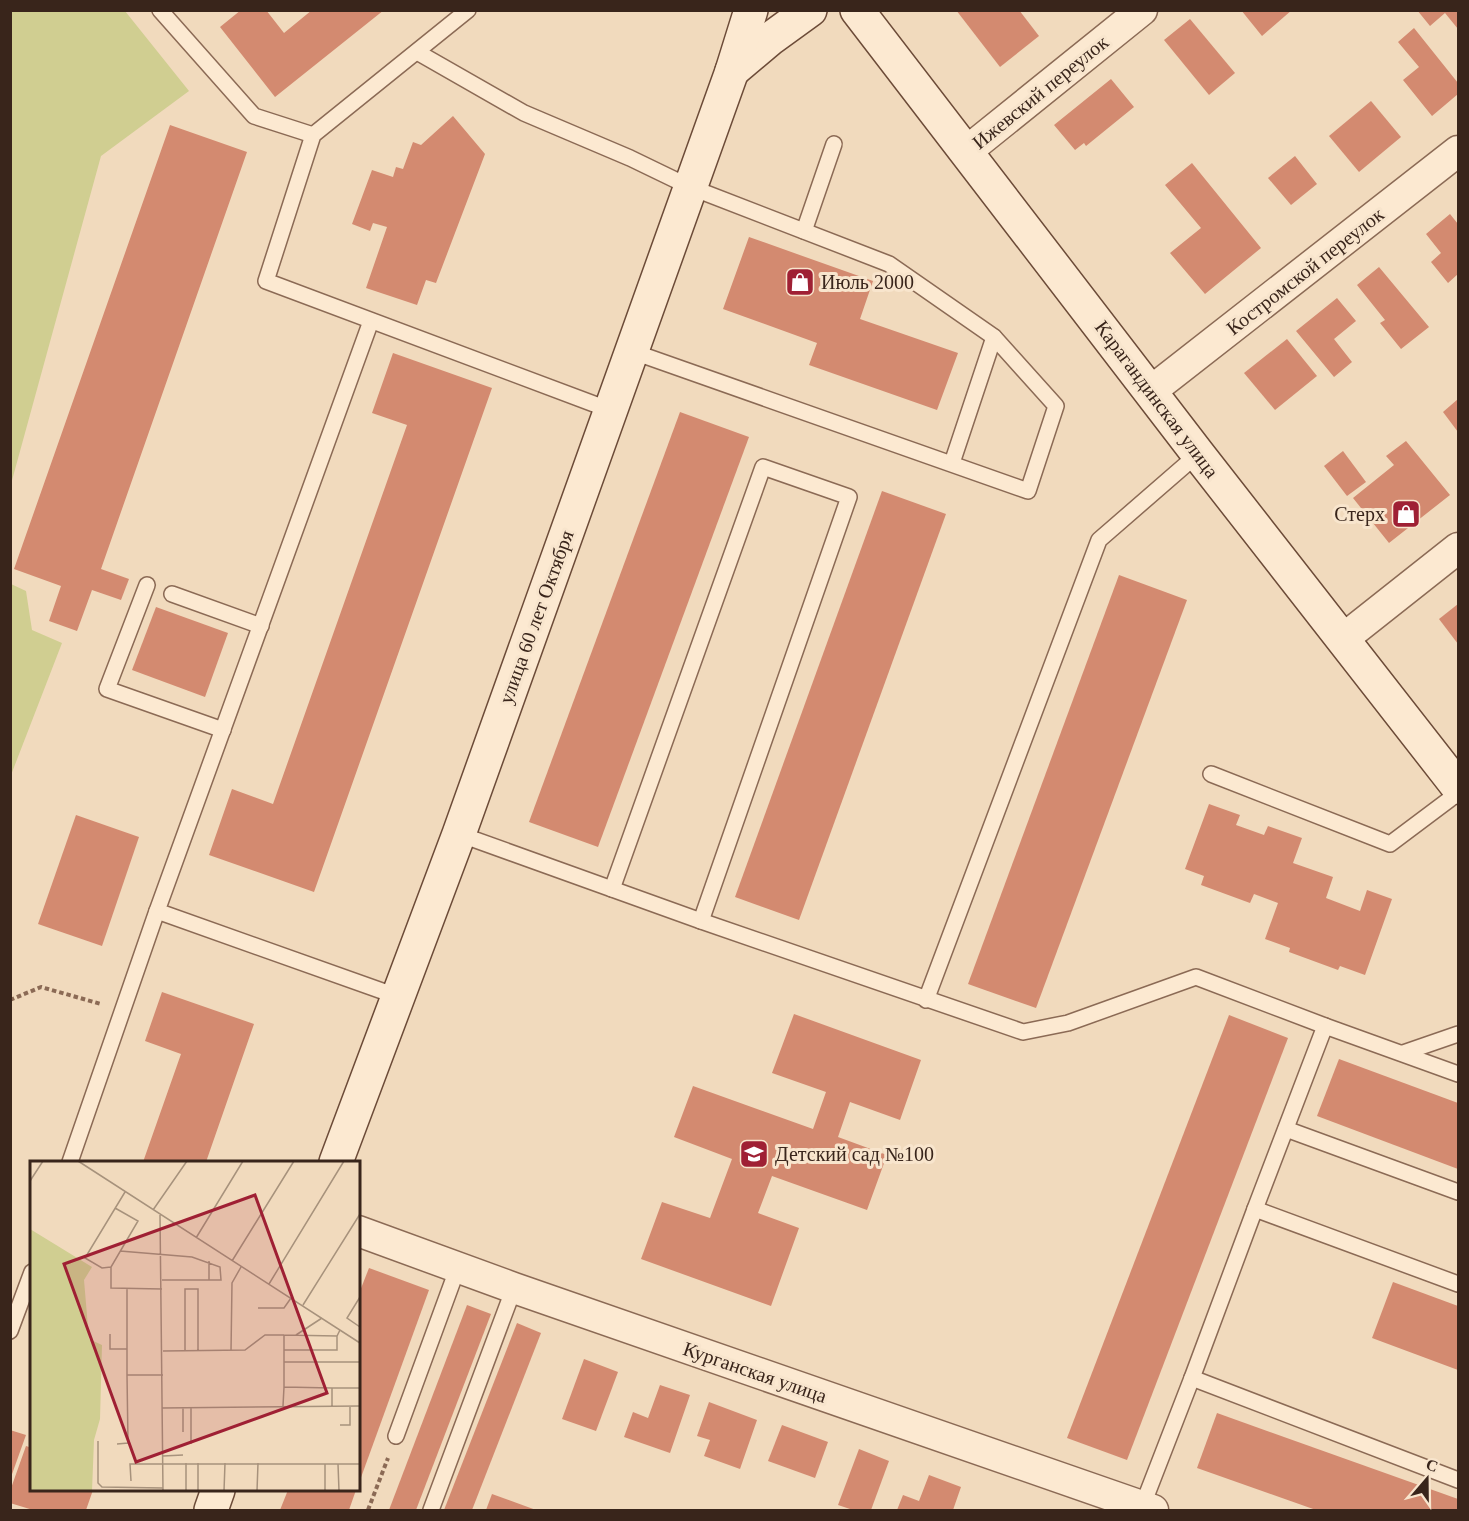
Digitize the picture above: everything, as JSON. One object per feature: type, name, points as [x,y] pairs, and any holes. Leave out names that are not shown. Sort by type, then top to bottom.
[{"type":"main road","name":"улица 60 лет Октября","points":[[336,1161],[459,834],[732,71],[751,10]]},
{"type":"main road","name":"улица 60 лет Октября","points":[[732,71],[810,10]]},
{"type":"main road","name":"Карагандинская улица","points":[[857,10],[1198,454],[1458,787]]},
{"type":"main road","points":[[211,1510],[218,1491]]},
{"type":"street","name":"Ижевский переулок","points":[[967,151],[1142,10]]},
{"type":"street","name":"Костромской переулок","points":[[1151,391],[1458,151]]},
{"type":"street","points":[[1343,639],[1458,548]]},
{"type":"street","name":"Курганская улица","points":[[360,1232],[514,1288],[1148,1509]]},
{"type":"lane","points":[[160,10],[254,116],[313,135]]},
{"type":"lane","points":[[468,10],[313,135],[266,281],[610,410]]},
{"type":"lane","points":[[417,52],[524,113],[630,158],[690,187],[889,264],[994,337],[1056,406],[1028,491],[631,351]]},
{"type":"lane","points":[[804,231],[834,144]]},
{"type":"lane","points":[[70,1161],[371,321]]},
{"type":"lane","points":[[952,463],[994,337]]},
{"type":"lane","points":[[926,1000],[1099,540],[1198,454]]},
{"type":"lane","points":[[612,889],[763,467],[849,497],[701,921]]},
{"type":"lane","points":[[147,585],[107,689],[223,730]]},
{"type":"lane","points":[[172,594],[261,626]]},
{"type":"lane","points":[[1211,774],[1390,844],[1458,793]]},
{"type":"lane","points":[[459,834],[926,1000],[1023,1032],[1068,1023],[1197,977],[1458,1074]]},
{"type":"lane","points":[[158,911],[399,997]]},
{"type":"lane","points":[[1148,1509],[1192,1378],[1325,1026]]},
{"type":"lane","points":[[1403,1053],[1458,1034]]},
{"type":"lane","points":[[1286,1129],[1458,1192]]},
{"type":"lane","points":[[1255,1209],[1458,1284]]},
{"type":"lane","points":[[396,1436],[458,1267]]},
{"type":"lane","points":[[10,1331],[30,1277]]},
{"type":"lane","points":[[431,1510],[514,1288]]},
{"type":"lane","points":[[1192,1378],[1458,1480]]},
{"type":"path","points":[[10,1000],[41,987],[124,1011]]},
{"type":"path","points":[[368,1510],[396,1436]]},
{"type":"shaded area","points":[[11,10],[125,11],[189,91],[101,156],[11,484]]},
{"type":"shaded area","points":[[11,584],[26,591],[32,630],[62,643],[11,775]]},
{"type":"building","points":[[241,10],[266,10],[284,33],[312,10],[384,10],[275,97],[220,27]]},
{"type":"building","points":[[956,10],[1019,10],[1039,36],[1000,67]]},
{"type":"building","points":[[1241,10],[1292,10],[1262,36]]},
{"type":"building","points":[[1417,10],[1458,10],[1458,29],[1445,13],[1430,26]]},
{"type":"building","points":[[1190,19],[1235,73],[1209,95],[1164,40]]},
{"type":"building","points":[[1414,28],[1458,83],[1458,94],[1432,116],[1403,80],[1419,67],[1398,42]]},
{"type":"building","points":[[1111,79],[1134,107],[1086,146],[1084,143],[1075,150],[1054,125]]},
{"type":"building","points":[[1371,101],[1401,137],[1359,172],[1329,136]]},
{"type":"building","points":[[453,116],[485,154],[436,283],[426,280],[417,305],[366,288],[387,227],[373,223],[370,231],[352,224],[372,170],[393,177],[396,167],[403,169],[413,142],[421,145]]},
{"type":"building","points":[[170,125],[247,152],[101,569],[129,579],[121,600],[92,590],[77,631],[49,621],[61,586],[14,569]]},
{"type":"building","points":[[1295,156],[1317,184],[1291,205],[1268,178]]},
{"type":"building","points":[[1192,163],[1261,248],[1205,294],[1170,253],[1201,228],[1165,185]]},
{"type":"building","points":[[1450,214],[1458,224],[1458,274],[1448,283],[1431,262],[1441,253],[1426,234]]},
{"type":"building","points":[[749,237],[873,281],[860,319],[958,353],[937,410],[809,365],[817,343],[723,309]]},
{"type":"building","points":[[1379,267],[1429,327],[1401,349],[1380,323],[1385,320],[1357,285]]},
{"type":"building","points":[[1337,298],[1356,321],[1334,339],[1352,362],[1334,377],[1296,331]]},
{"type":"building","points":[[1287,339],[1317,376],[1275,410],[1244,373]]},
{"type":"building","points":[[393,353],[492,388],[314,892],[209,855],[232,789],[273,804],[407,425],[372,413]]},
{"type":"building","points":[[1458,399],[1458,432],[1443,412]]},
{"type":"building","points":[[680,412],[749,437],[598,847],[529,822]]},
{"type":"building","points":[[1406,441],[1450,495],[1389,543],[1353,498],[1394,465],[1386,456]]},
{"type":"building","points":[[1343,451],[1366,482],[1347,496],[1324,466]]},
{"type":"building","points":[[882,491],[946,514],[799,920],[735,897]]},
{"type":"building","points":[[1119,575],[1187,600],[1036,1008],[968,984]]},
{"type":"building","points":[[1458,604],[1458,644],[1439,619]]},
{"type":"building","points":[[156,607],[228,633],[205,697],[132,670]]},
{"type":"building","points":[[1209,804],[1240,815],[1236,825],[1264,835],[1268,826],[1302,838],[1293,863],[1333,877],[1326,898],[1360,911],[1367,890],[1392,899],[1365,975],[1340,966],[1338,970],[1289,952],[1290,948],[1265,939],[1278,903],[1254,894],[1250,903],[1201,885],[1204,876],[1185,869]]},
{"type":"building","points":[[76,815],[139,837],[102,946],[38,924]]},
{"type":"building","points":[[162,992],[254,1024],[206,1161],[143,1161],[181,1054],[145,1041]]},
{"type":"building","points":[[794,1014],[921,1060],[900,1120],[850,1102],[838,1137],[887,1155],[867,1210],[772,1176],[758,1213],[799,1228],[771,1306],[641,1259],[662,1202],[710,1218],[732,1159],[674,1137],[693,1086],[813,1129],[826,1092],[772,1073]]},
{"type":"building","points":[[1229,1015],[1288,1038],[1127,1460],[1067,1438]]},
{"type":"building","points":[[1339,1059],[1458,1103],[1458,1169],[1317,1116]]},
{"type":"building","points":[[369,1268],[429,1290],[360,1480],[360,1291]]},
{"type":"building","points":[[1393,1282],[1458,1306],[1458,1370],[1372,1338]]},
{"type":"building","points":[[467,1305],[491,1314],[416,1510],[389,1510]]},
{"type":"building","points":[[517,1323],[541,1333],[472,1510],[444,1510]]},
{"type":"building","points":[[584,1359],[618,1372],[596,1431],[562,1419]]},
{"type":"building","points":[[660,1385],[690,1395],[670,1453],[624,1437],[633,1412],[648,1418]]},
{"type":"building","points":[[709,1402],[757,1420],[740,1469],[704,1456],[710,1440],[697,1436]]},
{"type":"building","points":[[1217,1413],[1458,1499],[1458,1510],[1316,1510],[1197,1468]]},
{"type":"building","points":[[782,1425],[828,1442],[815,1478],[768,1461]]},
{"type":"building","points":[[10,1430],[26,1435],[11,1477],[10,1477]]},
{"type":"building","points":[[26,1446],[30,1447],[30,1491],[93,1491],[86,1510],[33,1510],[10,1503],[10,1491]]},
{"type":"building","points":[[859,1449],[889,1461],[871,1510],[853,1510],[838,1505]]},
{"type":"building","points":[[929,1475],[961,1487],[953,1510],[897,1510],[903,1495],[919,1501]]},
{"type":"building","points":[[288,1491],[356,1491],[349,1510],[280,1510]]},
{"type":"building","points":[[492,1494],[536,1510],[486,1510]]},
{"type":"place","name":"Июль 2000","points":[[800,282]]},
{"type":"place","name":"Стерх","points":[[1406,514]]},
{"type":"place","name":"Детский сад №100","points":[[754,1154]]}]
